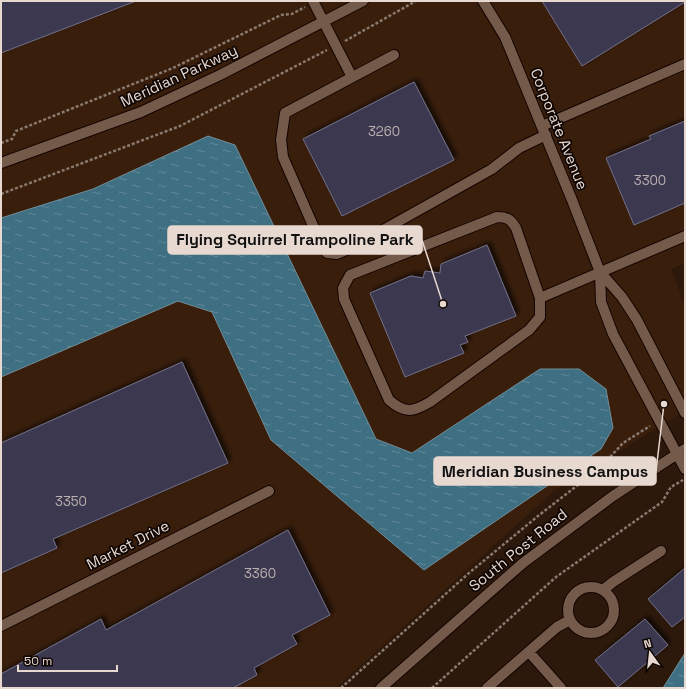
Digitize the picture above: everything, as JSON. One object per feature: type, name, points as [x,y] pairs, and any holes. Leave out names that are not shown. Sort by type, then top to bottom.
[{"type":"street","name":"Meridian Parkway","points":[[1,163],[141,112],[220,76],[324,23],[363,1]]},
{"type":"street","name":"Corporate Avenue","points":[[483,1],[505,36],[600,272],[601,302],[613,334],[659,421],[681,452],[685,469]]},
{"type":"street","points":[[314,2],[352,77]]},
{"type":"street","points":[[394,55],[284,113],[281,140],[283,156],[320,244],[327,252],[337,254],[351,248],[492,169],[544,130],[685,64]]},
{"type":"street","points":[[497,217],[506,217],[511,220],[516,228],[540,298],[540,317],[529,330],[420,409],[406,411],[397,407],[389,400],[344,299],[343,288],[350,275],[497,217]]},
{"type":"street","points":[[540,298],[685,236]]},
{"type":"street","name":"Corporate Avenue","points":[[600,272],[622,297],[637,320],[685,413]]},
{"type":"street","name":"South Post Road","points":[[381,688],[522,563],[594,510],[681,452]]},
{"type":"street","name":"Market Drive","points":[[1,626],[269,491]]},
{"type":"street","points":[[603,590],[612,582],[661,551]]},
{"type":"street","points":[[591,587],[603,590],[608,595],[614,606],[612,619],[609,624],[598,632],[591,633],[579,629],[570,620],[568,614],[570,600],[578,590],[591,587]]},
{"type":"street","points":[[487,688],[557,627],[570,620]]},
{"type":"street","points":[[529,652],[561,688]]},
{"type":"path","points":[[1,194],[180,126],[336,46],[416,1]]},
{"type":"path","points":[[1,143],[12,139],[16,131],[173,68],[281,14],[292,14],[314,2]]},
{"type":"path","points":[[341,688],[469,573],[538,516],[601,467],[623,443],[659,421]]},
{"type":"path","points":[[432,688],[556,577],[662,502],[671,487],[685,479]]},
{"type":"shaded area","points":[[1,1],[685,1],[685,263],[671,269],[685,306],[685,411],[555,490],[336,688],[1,688]]},
{"type":"water","points":[[208,136],[235,145],[376,439],[412,453],[540,369],[579,369],[606,389],[613,428],[601,449],[424,570],[271,440],[212,312],[178,301],[1,377],[1,218],[93,189]]},
{"type":"water","points":[[685,653],[685,688],[663,688]]},
{"type":"building","points":[[1,1],[136,1],[1,53]]},
{"type":"building","points":[[542,1],[685,1],[685,2],[582,66]]},
{"type":"building","points":[[414,82],[454,160],[342,216],[303,139]]},
{"type":"building","points":[[685,121],[685,203],[634,225],[606,158],[651,139],[649,136]]},
{"type":"building","points":[[487,245],[516,316],[465,336],[468,342],[460,345],[464,353],[405,377],[370,293],[411,276],[423,278],[425,271],[440,273],[441,264]]},
{"type":"building","points":[[182,362],[228,463],[53,539],[57,548],[1,573],[1,443]]},
{"type":"building","points":[[288,530],[330,615],[292,635],[297,644],[254,668],[257,675],[233,688],[1,688],[1,674],[101,619],[106,630]]},
{"type":"building","points":[[685,568],[685,617],[672,627],[648,599]]},
{"type":"building","points":[[645,619],[668,645],[618,687],[595,660]]},
{"type":"place","name":"Flying Squirrel Trampoline Park","points":[[443,304]]},
{"type":"place","name":"Meridian Business Campus","points":[[664,404]]}]
